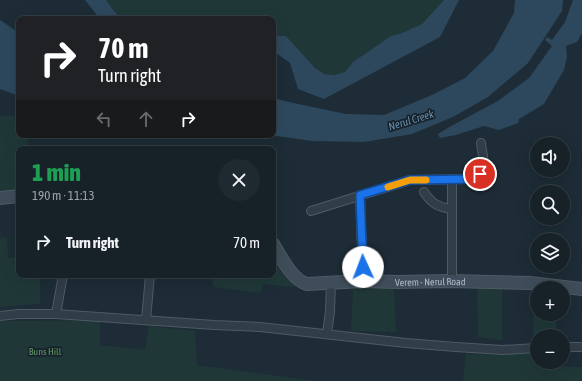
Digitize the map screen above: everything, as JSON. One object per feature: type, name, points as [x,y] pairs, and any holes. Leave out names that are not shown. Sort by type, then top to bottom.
[{"type":"main road","points":[[0,198],[16,196]]},
{"type":"main road","name":"Verem - Nerul Road","points":[[276,249],[292,273],[300,281],[309,284],[364,281],[452,281],[530,283],[582,288]]},
{"type":"street","points":[[311,211],[410,180],[472,179],[480,174],[484,165],[481,143]]},
{"type":"street","points":[[452,180],[452,281]]},
{"type":"street","points":[[424,192],[428,199],[436,205],[452,209]]},
{"type":"street","points":[[360,195],[364,281]]},
{"type":"street","points":[[56,314],[62,278]]},
{"type":"street","points":[[146,320],[150,278]]},
{"type":"street","points":[[327,334],[331,283]]},
{"type":"street","points":[[0,316],[18,314],[56,314],[260,327],[456,347],[502,350],[530,348]]},
{"type":"street","points":[[570,347],[582,347]]},
{"type":"green space","points":[[106,0],[444,0],[422,24],[391,36],[353,62],[345,72],[335,75],[323,74],[315,68],[286,36],[276,35],[276,16],[119,16]]},
{"type":"green space","points":[[0,116],[16,116],[16,138],[29,138],[28,146],[16,146],[16,192],[0,193]]},
{"type":"green space","points":[[7,237],[8,258],[16,258],[16,278],[40,278],[40,304],[0,307],[0,238]]},
{"type":"green space","points":[[276,262],[282,273],[295,287],[263,284],[261,293],[213,287],[213,278],[276,278]]},
{"type":"green space","points":[[477,284],[502,285],[502,340],[478,337]]},
{"type":"green space","points":[[394,286],[396,332],[351,331],[353,288]]},
{"type":"green space","name":"Buns Hill","points":[[100,320],[100,345],[145,350],[149,326],[195,331],[197,365],[314,381],[0,381],[0,321]]},
{"type":"green space","points":[[533,321],[556,321],[556,329],[533,329]]},
{"type":"green space","points":[[530,352],[530,369],[570,369],[570,367],[582,367],[582,381],[463,381],[466,354],[499,355]]},
{"type":"water","points":[[85,0],[106,0],[119,16],[98,16]]},
{"type":"water","points":[[444,0],[459,0],[440,37],[324,99],[298,89],[290,63],[276,53],[276,35],[286,36],[315,68],[324,74],[335,75],[345,72],[353,62],[391,36],[422,24]]},
{"type":"water","name":"Nerul Creek","points":[[515,0],[563,0],[562,11],[528,63],[488,97],[453,117],[412,134],[364,142],[312,141],[276,136],[276,99],[346,114],[384,115],[432,95],[465,78],[493,51],[514,13]]},
{"type":"water","points":[[573,0],[582,0],[582,33],[577,42],[566,46],[567,57],[564,70],[544,104],[519,119],[518,123],[499,130],[484,126],[456,135],[440,138],[438,134],[498,101],[529,78],[552,46],[545,40],[547,37],[552,40],[565,22]]},
{"type":"water","points":[[0,20],[16,31],[16,95],[0,89]]},
{"type":"slow traffic","points":[[388,187],[410,180],[426,180]]},
{"type":"route","points":[[363,267],[360,195],[410,180],[472,179],[480,174]]}]
